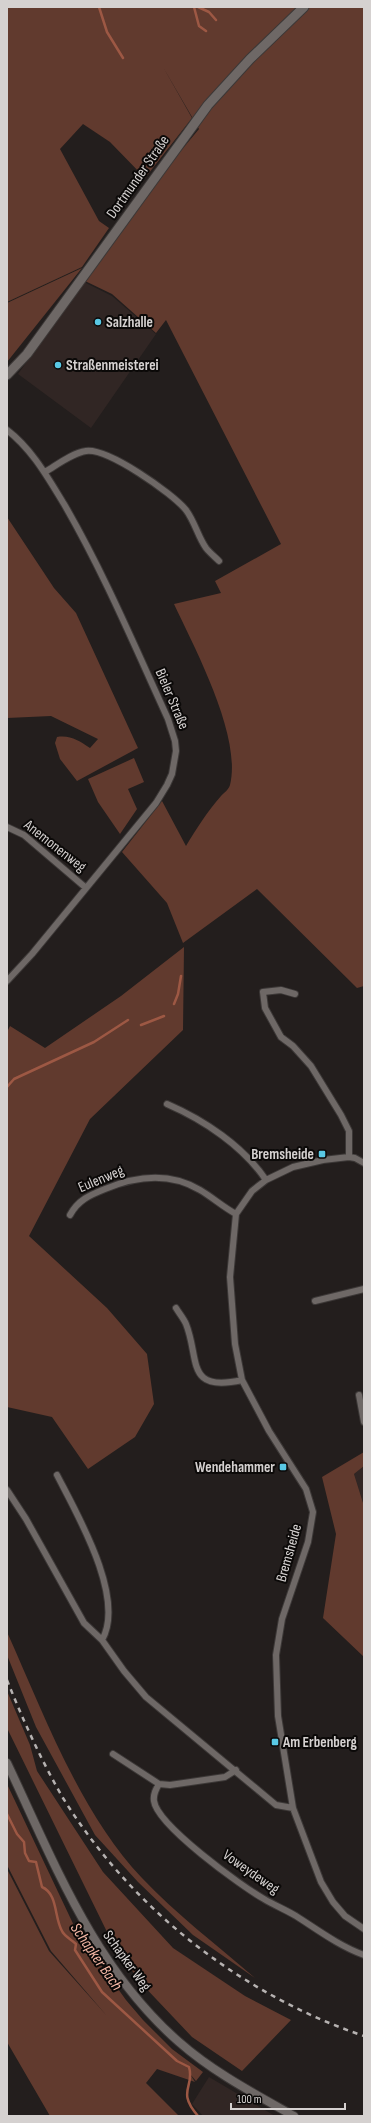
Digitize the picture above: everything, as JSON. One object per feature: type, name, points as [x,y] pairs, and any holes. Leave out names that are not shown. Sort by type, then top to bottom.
[{"type":"main road","name":"Dortmunder Straße","points":[[7,375],[27,354],[208,105],[250,59],[304,7]]},
{"type":"street","name":"Bieler Straße","points":[[7,430],[34,457],[45,472],[98,567],[168,719],[175,741],[175,764],[167,785],[156,803],[32,954],[7,981]]},
{"type":"street","points":[[45,472],[80,452],[94,451],[107,456],[161,487],[176,499],[190,517],[206,547],[219,561]]},
{"type":"street","name":"Anemonenweg","points":[[7,827],[24,835],[86,888]]},
{"type":"street","points":[[295,994],[281,990],[263,992],[265,1008],[280,1037],[293,1046],[311,1066],[339,1111],[349,1132],[349,1157],[364,1163]]},
{"type":"street","points":[[167,1104],[194,1116],[224,1138],[249,1160],[266,1180]]},
{"type":"street","name":"Bremsheide","points":[[349,1157],[323,1160],[293,1167],[266,1180],[252,1191],[236,1214],[230,1277],[235,1344],[242,1380],[275,1441],[306,1490],[313,1512],[308,1542],[282,1619],[276,1655],[279,1723],[293,1808],[321,1882],[333,1902],[345,1916],[364,1930]]},
{"type":"street","name":"Eulenweg","points":[[70,1215],[76,1204],[97,1192],[135,1179],[150,1177],[165,1178],[185,1183],[199,1189],[236,1214]]},
{"type":"street","points":[[315,1301],[364,1289]]},
{"type":"street","points":[[176,1308],[186,1324],[194,1364],[199,1374],[209,1381],[224,1384],[242,1380]]},
{"type":"street","points":[[359,1395],[364,1422]]},
{"type":"street","points":[[57,1475],[92,1545],[103,1576],[110,1614],[108,1630],[102,1640]]},
{"type":"street","points":[[7,1490],[26,1519],[84,1624],[102,1640],[124,1671],[146,1697],[236,1770],[276,1805],[293,1808]]},
{"type":"street","points":[[113,1754],[159,1784],[170,1785],[225,1778],[236,1770]]},
{"type":"street","name":"Schapker Weg","points":[[7,1763],[86,1927],[131,1994],[155,2019],[198,2057],[294,2116]]},
{"type":"street","name":"Voweydeweg","points":[[159,1784],[154,1793],[154,1802],[157,1808],[179,1835],[192,1846],[235,1880],[263,1899],[295,1915],[343,1945],[364,1955]]},
{"type":"shaded area","points":[[7,7],[364,7],[364,986],[357,988],[257,889],[183,943],[167,903],[122,852],[162,801],[186,846],[198,826],[230,785],[232,765],[229,742],[223,718],[204,668],[174,604],[221,593],[215,581],[281,544],[166,320],[156,333],[112,294],[85,281],[149,189],[199,129],[163,67],[192,118],[145,178],[110,142],[83,124],[60,149],[99,221],[109,228],[82,267],[7,302]]},
{"type":"shaded area","points":[[82,268],[7,362],[7,303]]},
{"type":"shaded area","points":[[84,282],[112,296],[156,334],[91,428],[18,374]]},
{"type":"shaded area","points":[[7,517],[54,588],[76,613],[138,748],[77,781],[60,759],[55,743],[57,737],[71,738],[90,748],[98,739],[51,716],[7,718]]},
{"type":"shaded area","points":[[134,758],[144,782],[128,789],[137,809],[120,834],[98,802],[88,779]]},
{"type":"shaded area","points":[[184,947],[183,1030],[90,1119],[29,1236],[107,1308],[147,1354],[154,1404],[135,1437],[88,1469],[52,1417],[7,1407],[7,1032],[10,1026],[45,1048],[121,996]]},
{"type":"shaded area","points":[[364,1452],[364,1466],[354,1474],[364,1506],[364,1657],[323,1618],[336,1534],[322,1477]]},
{"type":"shaded area","points":[[364,1466],[364,1506],[354,1474]]},
{"type":"shaded area","points":[[7,1632],[65,1761],[100,1823],[120,1852],[155,1891],[255,1978],[193,1935],[138,1882],[95,1835],[36,1727],[7,1655]]},
{"type":"shaded area","points":[[7,1691],[30,1745],[37,1771],[103,1872],[173,1948],[245,1996],[291,2020],[242,2071],[192,2037],[139,1981],[109,1936],[7,1728]]},
{"type":"shaded area","points":[[7,1784],[77,1932],[126,2000],[143,2020],[172,2049],[203,2072],[196,2081],[190,2074],[195,2082],[157,2069],[146,2083],[179,2116],[50,2116],[7,2042],[7,1869],[49,1951],[107,2016],[51,1951],[7,1865]]},
{"type":"shaded area","points":[[209,2077],[275,2116],[203,2116],[192,2104]]},
{"type":"waterway","points":[[99,7],[107,32],[123,58]]},
{"type":"waterway","points":[[194,7],[199,26],[206,31]]},
{"type":"waterway","points":[[198,7],[209,12],[216,20]]},
{"type":"waterway","points":[[174,1004],[178,994],[181,976]]},
{"type":"waterway","points":[[141,1025],[164,1016]]},
{"type":"waterway","points":[[7,1087],[14,1079],[94,1042],[128,1020]]},
{"type":"waterway","name":"Schapker Bach","points":[[7,1814],[17,1834],[24,1842],[25,1853],[29,1861],[36,1862],[42,1887],[51,1895],[63,1933],[76,1944],[75,1950],[102,1992],[177,2061],[189,2067],[190,2080],[187,2095],[188,2101],[198,2116]]},
{"type":"railway","points":[[7,1680],[33,1740],[63,1798],[91,1838],[122,1876],[156,1911],[193,1943],[232,1972],[274,1997],[318,2018],[364,2036]]},
{"type":"place","name":"Salzhalle","points":[[98,322]]},
{"type":"place","name":"Straßenmeisterei","points":[[58,365]]},
{"type":"place","name":"Bremsheide","points":[[322,1154]]},
{"type":"place","name":"Wendehammer","points":[[283,1467]]},
{"type":"place","name":"Am Erbenberg","points":[[275,1742]]}]
